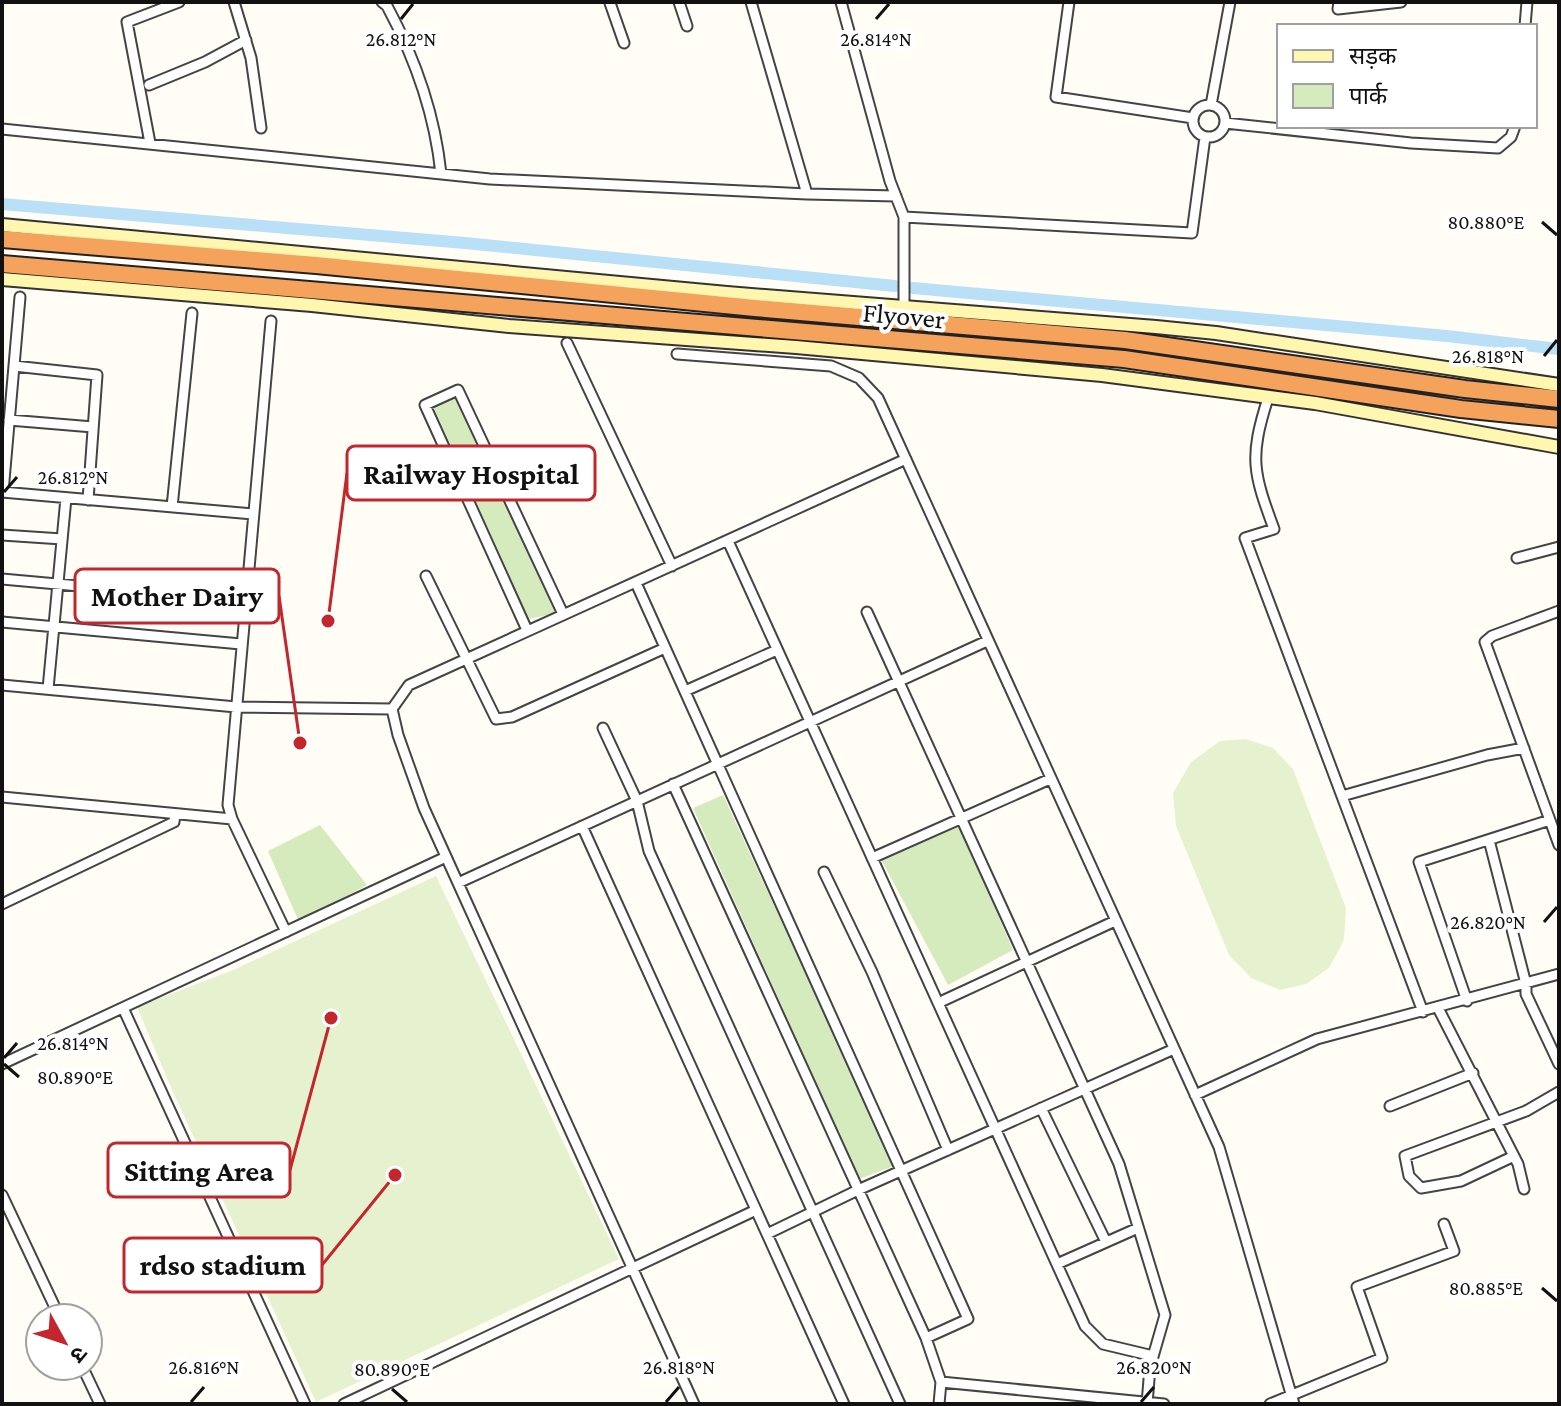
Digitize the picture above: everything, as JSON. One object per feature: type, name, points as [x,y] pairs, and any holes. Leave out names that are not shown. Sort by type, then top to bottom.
[{"type":"highway","points":[[2,239],[243,254],[1084,330],[1125,340],[1465,389],[1559,399]]},
{"type":"highway","points":[[2,264],[101,273],[103,247]]},
{"type":"highway","name":"Flyover","points":[[101,273],[239,292],[1124,359],[1461,409],[1559,419]]},
{"type":"street","points":[[150,143],[127,22],[179,2]]},
{"type":"street","points":[[234,2],[251,58],[261,128]]},
{"type":"street","points":[[382,2],[408,44],[437,138],[441,174]]},
{"type":"street","points":[[611,2],[624,43]]},
{"type":"street","points":[[679,2],[687,26]]},
{"type":"street","points":[[751,2],[807,194]]},
{"type":"street","points":[[841,2],[904,217],[904,308]]},
{"type":"street","points":[[1069,2],[1056,97],[1193,118]]},
{"type":"street","points":[[1211,105],[1230,2]]},
{"type":"street","points":[[1339,2],[1338,9],[1401,2]]},
{"type":"street","points":[[1525,24],[1527,2]]},
{"type":"street","points":[[149,85],[205,62],[246,40]]},
{"type":"street","points":[[1211,105],[1224,115],[1225,123],[1215,137],[1205,137],[1198,133],[1193,118],[1203,106],[1211,105]]},
{"type":"street","points":[[1225,123],[1411,143],[1498,148],[1511,137],[1514,128]]},
{"type":"street","points":[[2,129],[490,179],[896,196]]},
{"type":"street","points":[[904,217],[1192,233],[1205,137]]},
{"type":"street","points":[[2,225],[243,254],[904,308],[1084,330],[1216,333],[1559,385]]},
{"type":"street","points":[[2,279],[239,292],[509,326],[1088,373],[1315,403],[1559,447]]},
{"type":"street","points":[[20,297],[3,492],[253,514]]},
{"type":"street","points":[[172,507],[192,313]]},
{"type":"street","points":[[271,321],[228,805],[286,932]]},
{"type":"street","points":[[567,343],[672,566]]},
{"type":"street","points":[[677,354],[831,366],[859,378],[878,398],[1219,1147],[1293,1400]]},
{"type":"street","points":[[14,366],[97,375],[88,500]]},
{"type":"street","points":[[527,630],[425,405],[458,390],[563,614]]},
{"type":"street","points":[[1268,398],[1258,429],[1254,464],[1274,529],[1245,538],[1423,1012]]},
{"type":"street","points":[[9,420],[93,427]]},
{"type":"street","points":[[694,1404],[424,808],[392,709],[409,685],[906,459]]},
{"type":"street","points":[[48,689],[66,498]]},
{"type":"street","points":[[2,535],[62,539]]},
{"type":"street","points":[[728,541],[1085,1326],[1103,1344],[1153,1356]]},
{"type":"street","points":[[1517,558],[1559,547]]},
{"type":"street","points":[[426,576],[496,719],[512,717],[665,648]]},
{"type":"street","points":[[2,579],[245,601]]},
{"type":"street","points":[[636,583],[968,1319],[926,1338]]},
{"type":"street","points":[[1559,611],[1492,636],[1485,642],[1559,845]]},
{"type":"street","points":[[867,612],[1119,1164],[1165,1315],[1153,1356],[1147,1403]]},
{"type":"street","points":[[2,622],[241,644]]},
{"type":"street","points":[[458,883],[987,641]]},
{"type":"street","points":[[685,691],[777,650]]},
{"type":"street","points":[[2,685],[236,707],[392,709]]},
{"type":"street","points":[[603,728],[637,801],[649,851],[900,1404]]},
{"type":"street","points":[[1342,796],[1487,755],[1524,748]]},
{"type":"street","points":[[872,858],[1050,779]]},
{"type":"street","points":[[673,784],[926,1338],[941,1382],[939,1404]]},
{"type":"street","points":[[2,797],[232,819]]},
{"type":"street","points":[[2,904],[174,822],[175,814]]},
{"type":"street","points":[[1467,1001],[1419,862],[1550,820]]},
{"type":"street","points":[[582,826],[844,1404]]},
{"type":"street","points":[[1489,840],[1526,994],[1559,1064]]},
{"type":"street","points":[[2,1064],[446,857]]},
{"type":"street","points":[[824,872],[872,972],[948,1150]]},
{"type":"street","points":[[938,1003],[1115,921]]},
{"type":"street","points":[[1195,1095],[1317,1039],[1559,974]]},
{"type":"street","points":[[123,1008],[305,1404]]},
{"type":"street","points":[[1438,1008],[1518,1164],[1524,1189]]},
{"type":"street","points":[[767,1234],[858,1190],[1174,1049]]},
{"type":"street","points":[[1390,1106],[1473,1073]]},
{"type":"street","points":[[1512,1157],[1461,1181],[1421,1188],[1409,1176],[1405,1156],[1526,1111],[1559,1092]]},
{"type":"street","points":[[1041,1108],[1106,1242]]},
{"type":"street","points":[[2,1195],[52,1302]]},
{"type":"street","points":[[344,1404],[756,1210]]},
{"type":"street","points":[[1270,1404],[1293,1400],[1382,1358],[1357,1287],[1454,1251],[1444,1224]]},
{"type":"street","points":[[1057,1264],[1138,1228]]},
{"type":"street","points":[[90,1382],[100,1404]]},
{"type":"street","points":[[941,1382],[1164,1404]]},
{"type":"green space","points":[[457,397],[557,613],[529,619],[433,406]]},
{"type":"green space","points":[[1246,739],[1273,748],[1293,769],[1346,908],[1344,940],[1329,968],[1306,984],[1280,990],[1251,978],[1229,955],[1176,826],[1173,793],[1191,762],[1220,741]]},
{"type":"green space","points":[[723,795],[894,1166],[859,1179],[693,808]]},
{"type":"green space","points":[[320,825],[367,885],[299,922],[268,851]]},
{"type":"green space","points":[[959,826],[1013,950],[948,985],[882,861]]},
{"type":"green space","points":[[436,876],[619,1259],[316,1402],[137,1007],[233,970]]},
{"type":"waterway","points":[[2,204],[465,243],[895,286]]},
{"type":"waterway","points":[[913,288],[1447,336],[1559,349]]},
{"type":"place","name":"Railway Hospital","points":[[328,621]]},
{"type":"place","name":"Mother Dairy","points":[[300,743]]},
{"type":"place","name":"Sitting Area","points":[[331,1018]]},
{"type":"place","name":"rdso stadium","points":[[395,1175]]}]
